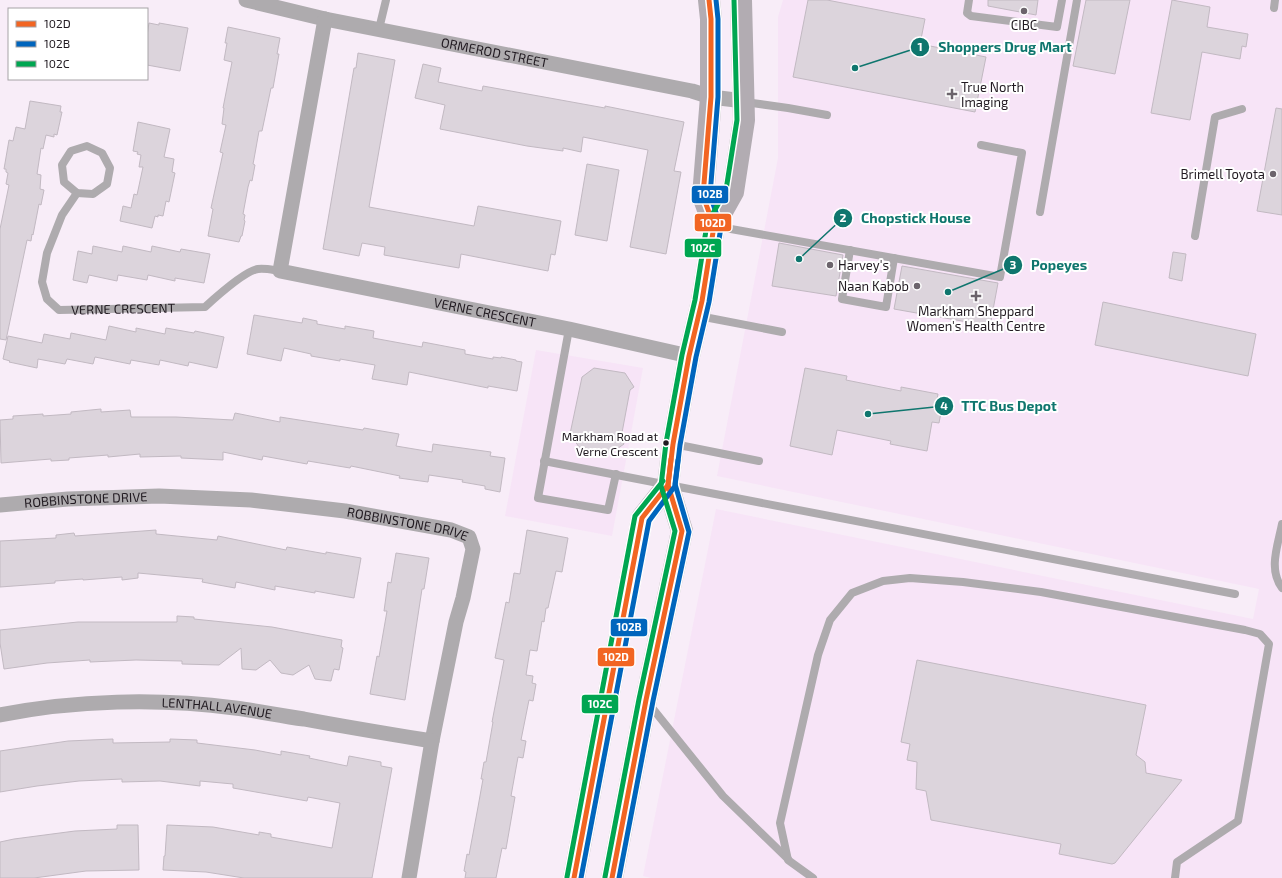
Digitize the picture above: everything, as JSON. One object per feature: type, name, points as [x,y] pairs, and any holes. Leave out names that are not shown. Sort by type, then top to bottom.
[{"type":"main road","points":[[709,0],[711,18],[711,97],[703,196],[714,226]]},
{"type":"main road","points":[[612,878],[646,700],[682,531],[668,486],[673,444],[689,356],[702,301],[714,226],[733,192],[744,120],[741,0]]},
{"type":"main road","points":[[574,878],[642,518],[668,486]]},
{"type":"street","name":"ORMEROD STREET","points":[[246,0],[325,19],[692,91],[711,97],[744,101]]},
{"type":"street","points":[[280,271],[325,19]]},
{"type":"street","name":"VERNE CRESCENT","points":[[280,271],[569,329],[689,356]]},
{"type":"street","name":"ROBBINSTONE DRIVE","points":[[0,505],[68,499],[159,496],[251,500],[345,511],[451,530],[469,537],[472,549],[432,741],[410,878]]},
{"type":"street","name":"LENTHALL AVENUE","points":[[0,715],[34,708],[131,702],[187,704],[235,708],[432,741]]},
{"type":"lane","points":[[379,29],[386,0]]},
{"type":"lane","points":[[968,0],[967,13],[971,16],[1058,27],[1062,0]]},
{"type":"lane","points":[[1040,212],[1077,0]]},
{"type":"lane","points":[[744,101],[827,115]]},
{"type":"lane","points":[[1195,236],[1215,117],[1242,109]]},
{"type":"lane","points":[[714,226],[1000,277],[1022,152],[981,144]]},
{"type":"lane","points":[[87,146],[102,153],[110,168],[107,184],[93,194],[77,193],[64,182],[62,165],[71,151],[87,146]]},
{"type":"lane","name":"VERNE CRESCENT","points":[[77,193],[62,215],[47,254],[42,282],[47,299],[59,310],[205,307],[224,290],[254,270],[260,269],[280,271]]},
{"type":"lane","points":[[850,250],[842,299],[886,307],[894,258]]},
{"type":"lane","points":[[699,316],[782,332]]},
{"type":"lane","points":[[569,329],[538,498],[608,510],[616,474]]},
{"type":"lane","points":[[673,444],[759,460]]},
{"type":"lane","points":[[544,461],[1235,594]]},
{"type":"lane","points":[[1282,524],[1274,565],[1278,582],[1282,588]]},
{"type":"lane","points":[[788,860],[780,823],[818,655],[830,620],[852,593],[883,581],[910,578],[963,582],[1042,592],[1237,628],[1260,634],[1269,644],[1238,821],[1178,862],[1175,878]]},
{"type":"lane","points":[[646,700],[723,796],[788,860],[813,878]]},
{"type":"shaded area","points":[[783,0],[1282,0],[1282,878],[651,878],[643,876],[716,509],[1253,619],[1259,589],[717,476],[778,158],[778,17]]},
{"type":"shaded area","points":[[536,350],[643,368],[612,536],[505,516]]},
{"type":"building","points":[[808,0],[827,0],[925,19],[920,44],[986,57],[975,112],[793,77]]},
{"type":"building","name":"CIBC","points":[[988,0],[1038,0],[1036,15],[988,6]]},
{"type":"building","points":[[1086,0],[1130,0],[1115,74],[1073,66]]},
{"type":"building","points":[[1172,0],[1210,7],[1207,27],[1248,34],[1246,47],[1242,46],[1240,59],[1202,52],[1190,120],[1151,113]]},
{"type":"building","points":[[149,23],[159,25],[159,23],[188,28],[180,71],[148,65]]},
{"type":"building","points":[[228,27],[280,38],[277,54],[279,54],[273,88],[271,88],[262,131],[259,131],[253,164],[255,165],[252,181],[250,180],[248,187],[243,214],[245,215],[245,221],[242,236],[239,242],[208,236],[213,209],[211,208],[223,153],[220,152],[226,125],[222,124],[223,108],[232,62],[224,60]]},
{"type":"building","points":[[358,53],[395,60],[369,207],[474,226],[478,206],[561,221],[555,255],[551,254],[548,271],[461,254],[459,268],[384,255],[385,247],[362,243],[359,256],[323,249],[354,68],[356,68]]},
{"type":"building","points":[[423,64],[441,68],[438,82],[482,91],[483,86],[605,108],[605,106],[684,122],[674,171],[681,172],[666,254],[630,247],[648,150],[583,137],[581,152],[563,148],[563,151],[527,146],[440,129],[445,105],[415,98]]},
{"type":"building","points":[[30,101],[61,106],[60,112],[62,112],[57,135],[54,134],[54,137],[46,135],[43,149],[41,148],[37,174],[41,175],[40,189],[44,190],[41,205],[39,204],[31,241],[27,240],[6,340],[0,339],[0,229],[9,185],[6,184],[8,173],[6,172],[6,169],[4,169],[9,140],[13,141],[16,127],[25,129]]},
{"type":"building","name":"Brimell Toyota","points":[[1276,108],[1282,109],[1282,215],[1257,211]]},
{"type":"building","points":[[138,122],[170,129],[164,157],[174,159],[172,172],[175,173],[169,202],[166,201],[163,216],[155,216],[152,228],[120,221],[123,206],[131,208],[134,194],[137,195],[143,167],[139,167],[141,155],[137,154],[138,152],[133,151]]},
{"type":"building","points":[[587,164],[619,170],[607,241],[575,235]]},
{"type":"building","points":[[779,243],[843,255],[836,296],[772,286]]},
{"type":"building","points":[[93,246],[122,252],[123,246],[151,252],[152,246],[180,252],[181,249],[210,254],[204,283],[175,278],[175,281],[148,275],[147,280],[118,275],[117,281],[89,275],[87,283],[73,280],[78,251],[92,254]]},
{"type":"building","points":[[1173,252],[1186,254],[1182,281],[1169,278]]},
{"type":"building","points":[[902,266],[998,283],[990,326],[894,309]]},
{"type":"building","points":[[1103,302],[1256,334],[1248,376],[1095,345]]},
{"type":"building","points":[[254,315],[302,323],[303,318],[317,321],[317,324],[345,329],[345,326],[374,331],[373,338],[422,347],[423,342],[465,350],[465,354],[493,359],[493,357],[501,357],[516,360],[522,362],[517,391],[488,386],[488,388],[409,372],[407,385],[372,379],[375,365],[311,356],[311,354],[284,348],[281,361],[247,354]]},
{"type":"building","points":[[109,326],[136,332],[136,328],[165,334],[166,328],[194,333],[195,331],[224,337],[217,368],[189,362],[188,366],[160,360],[159,365],[131,360],[130,364],[95,357],[93,364],[67,359],[65,364],[38,359],[37,368],[9,362],[10,361],[3,359],[8,336],[42,343],[44,334],[70,339],[71,333],[106,340]]},
{"type":"building","points":[[594,368],[625,373],[634,387],[630,390],[621,438],[624,444],[611,453],[579,447],[570,434],[582,377]]},
{"type":"building","points":[[805,368],[847,376],[846,380],[901,391],[901,387],[938,394],[936,405],[942,407],[939,423],[932,422],[927,451],[890,444],[891,441],[837,430],[832,455],[790,446]]},
{"type":"building","points":[[101,409],[101,412],[130,410],[131,417],[176,417],[233,420],[235,413],[280,422],[280,417],[399,434],[396,446],[432,452],[433,444],[491,452],[490,456],[505,458],[500,492],[485,489],[485,486],[462,482],[463,480],[429,475],[428,482],[399,478],[400,476],[351,466],[350,468],[308,461],[307,464],[263,456],[262,460],[223,452],[223,460],[181,458],[181,456],[140,457],[140,454],[69,458],[69,460],[51,461],[51,459],[1,463],[0,420],[13,419],[13,416],[71,414],[71,412]]},
{"type":"building","points":[[156,530],[156,534],[217,540],[218,536],[286,550],[287,547],[361,558],[354,598],[275,586],[275,590],[236,582],[235,588],[202,582],[203,579],[138,573],[138,578],[122,580],[122,577],[83,579],[55,581],[55,583],[0,587],[0,541],[56,538],[56,535],[74,533],[75,536]]},
{"type":"building","points":[[527,530],[568,538],[562,572],[556,571],[548,608],[546,608],[544,622],[542,621],[537,651],[530,650],[526,675],[533,676],[532,683],[536,684],[533,701],[529,700],[521,740],[526,741],[523,758],[518,757],[511,796],[515,797],[506,849],[502,848],[496,878],[465,878],[466,872],[464,871],[467,854],[469,855],[483,779],[481,779],[484,762],[486,762],[504,660],[495,658],[506,602],[509,603],[514,573],[520,574]]},
{"type":"building","points":[[396,553],[429,558],[424,589],[422,589],[405,700],[370,694],[377,656],[379,657],[387,611],[384,611],[388,582],[391,583]]},
{"type":"building","points":[[177,616],[272,627],[342,640],[341,647],[343,648],[339,670],[334,669],[331,681],[315,679],[309,665],[293,675],[281,673],[270,660],[256,670],[242,669],[241,648],[219,665],[182,664],[182,661],[136,660],[90,662],[90,660],[47,663],[4,669],[0,643],[0,630],[78,622],[177,622]]},
{"type":"building","points":[[917,660],[1146,705],[1136,755],[1145,762],[1146,773],[1182,780],[1115,863],[1112,864],[1059,854],[1061,844],[931,820],[926,791],[916,789],[917,762],[907,760],[910,744],[901,742]]},
{"type":"building","points":[[113,739],[113,743],[170,742],[170,739],[197,740],[197,743],[255,750],[281,755],[281,751],[310,756],[309,758],[347,766],[349,756],[381,762],[381,766],[392,768],[372,878],[244,878],[206,872],[163,870],[167,825],[213,827],[259,835],[259,832],[271,834],[271,837],[332,848],[340,803],[308,797],[307,801],[233,788],[233,784],[200,781],[200,786],[160,781],[122,782],[122,779],[79,781],[0,792],[0,751],[68,741]]},
{"type":"building","points":[[117,825],[138,825],[139,870],[86,871],[34,878],[0,878],[0,842],[75,831],[117,829]]},
{"type":"transit line","name":"102D","points":[[574,878],[642,518],[668,485],[673,444],[689,356],[702,301],[714,226],[703,196],[711,97],[711,19],[709,0]]},
{"type":"transit line","name":"102B","points":[[581,878],[649,521],[675,486],[680,445],[696,357],[709,302],[721,227],[710,195],[718,97],[718,19],[716,0]]},
{"type":"transit line","name":"102C","points":[[605,877],[639,699],[675,531],[661,486],[666,443],[682,355],[695,300],[707,224],[726,190],[737,120],[734,0]]},
{"type":"transit line","name":"102D","points":[[612,878],[646,700],[682,531],[668,485],[671,459]]},
{"type":"transit line","name":"102B","points":[[619,878],[653,701],[689,532],[675,484],[678,460]]},
{"type":"transit line","name":"102C","points":[[567,877],[635,516],[663,481]]},
{"type":"place","name":"CIBC","points":[[1024,11]]},
{"type":"place","name":"Shoppers Drug Mart","points":[[855,68]]},
{"type":"place","name":"True North Imaging","points":[[952,94]]},
{"type":"place","name":"Brimell Toyota","points":[[1273,174]]},
{"type":"place","name":"Chopstick House","points":[[799,259]]},
{"type":"place","name":"Harvey's","points":[[830,265]]},
{"type":"place","name":"Naan Kabob","points":[[917,286]]},
{"type":"place","name":"Popeyes","points":[[948,292]]},
{"type":"place","name":"Markham Sheppard Women's Health Centre","points":[[976,296]]},
{"type":"place","name":"TTC Bus Depot","points":[[868,414]]},
{"type":"place","name":"Markham Road at Verne Crescent","points":[[666,443]]}]
